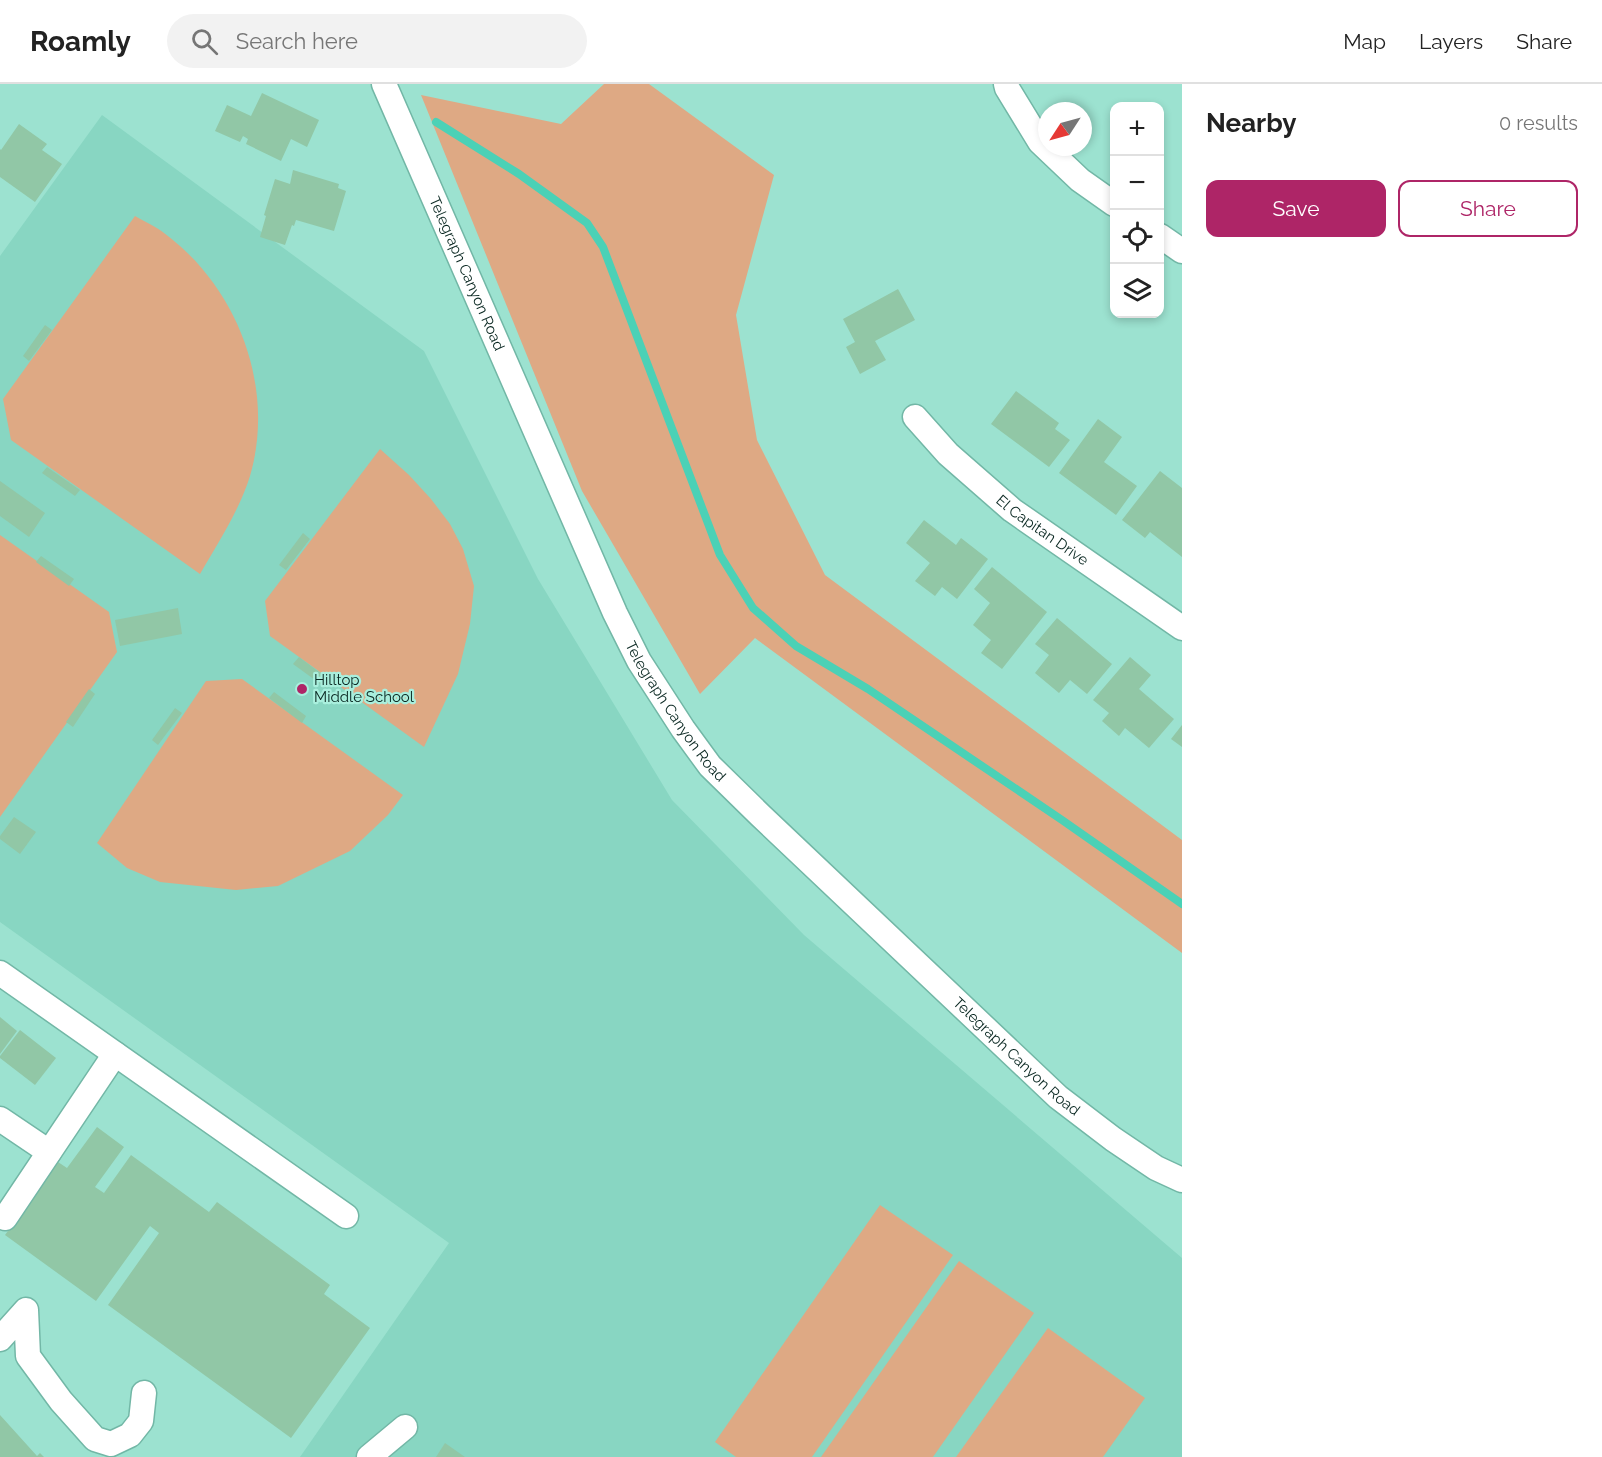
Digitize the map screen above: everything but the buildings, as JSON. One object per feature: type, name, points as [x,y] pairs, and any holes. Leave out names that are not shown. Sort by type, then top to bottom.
[{"type":"street","name":"Telegraph Canyon Road","points":[[384,84],[615,613],[639,661],[683,729],[710,766],[1051,1090],[1156,1168],[1182,1180]]},
{"type":"street","points":[[1006,84],[1040,142],[1080,180],[1110,201]]},
{"type":"street","points":[[1164,239],[1182,251]]},
{"type":"street","name":"El Capitan Drive","points":[[915,417],[948,454],[1012,510],[1182,628]]},
{"type":"street","points":[[0,973],[346,1216]]},
{"type":"street","points":[[5,1218],[115,1054]]},
{"type":"street","points":[[0,1119],[49,1152]]},
{"type":"street","points":[[0,1339],[26,1310],[28,1356],[61,1401],[95,1439],[113,1450],[130,1435],[141,1421],[144,1393]]},
{"type":"street","points":[[369,1457],[405,1426]]},
{"type":"shaded area","points":[[604,84],[649,84],[774,175],[736,315],[757,440],[825,575],[1182,840],[1182,953],[755,638],[700,694],[582,491],[421,95],[561,124]]},
{"type":"shaded area","name":"Hilltop Middle School","points":[[102,115],[424,351],[538,579],[672,800],[804,935],[1182,1258],[1182,1457],[300,1457],[449,1243],[0,922],[0,256]]},
{"type":"shaded area","points":[[135,216],[162,231],[180,246],[221,294],[248,351],[255,382],[258,413],[256,445],[250,476],[234,514],[200,574],[11,440],[3,399]]},
{"type":"shaded area","points":[[380,449],[409,475],[450,524],[463,549],[474,586],[470,624],[458,674],[424,747],[270,636],[265,601]]},
{"type":"shaded area","points":[[0,535],[109,612],[117,652],[0,817]]},
{"type":"shaded area","points":[[242,679],[403,795],[388,815],[350,851],[278,886],[236,890],[160,882],[127,868],[97,843],[206,681]]},
{"type":"shaded area","points":[[880,1205],[953,1255],[812,1457],[736,1457],[715,1442]]},
{"type":"shaded area","points":[[959,1261],[1034,1313],[933,1457],[821,1457]]},
{"type":"shaded area","points":[[1048,1328],[1145,1398],[1103,1457],[956,1457]]},
{"type":"waterway","points":[[436,122],[519,174],[587,223],[603,247],[720,555],[753,608],[796,646],[868,689],[1182,904]]},
{"type":"place","name":"Hilltop Middle School","points":[[302,689]]}]
